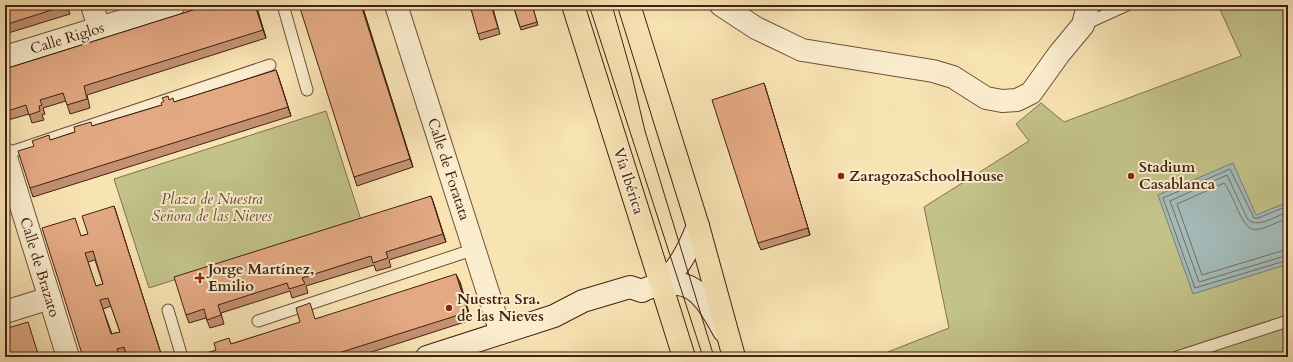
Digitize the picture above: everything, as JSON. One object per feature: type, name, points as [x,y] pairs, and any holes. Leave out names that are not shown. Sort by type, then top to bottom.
[{"type":"highway","name":"Vía Ibérica","points":[[573,5],[652,287],[684,357]]},
{"type":"highway","points":[[629,5],[698,226],[732,349]]},
{"type":"street","points":[[92,5],[99,28]]},
{"type":"street","name":"Calle Riglos","points":[[5,57],[174,5]]},
{"type":"street","name":"Calle de Foratata","points":[[396,5],[501,333]]},
{"type":"street","points":[[721,5],[756,28],[802,50],[933,71],[953,77],[986,98],[1002,101],[1017,100],[1031,93],[1085,15]]},
{"type":"street","name":"Calle de Brazato","points":[[5,154],[68,357]]},
{"type":"street","points":[[433,356],[554,316],[586,313],[634,298],[675,271],[684,258],[698,226]]},
{"type":"street","points":[[652,287],[679,283],[693,288],[707,304],[732,349]]},
{"type":"street","points":[[5,312],[50,298]]},
{"type":"lane","points":[[283,5],[307,90]]},
{"type":"lane","points":[[1085,15],[1127,5]]},
{"type":"lane","points":[[5,154],[270,66]]},
{"type":"lane","points":[[258,320],[475,249]]},
{"type":"lane","points":[[168,310],[182,357]]},
{"type":"lane","points":[[1177,357],[1288,321]]},
{"type":"green space","name":"Stadium Casablanca","points":[[1218,5],[1288,5],[1288,357],[875,357],[949,328],[924,207],[1029,141],[1016,124],[1041,103],[1064,122],[1241,56]]},
{"type":"green space","name":"Plaza de Nuestra Señora de las Nieves","points":[[326,111],[361,220],[149,288],[114,179]]},
{"type":"water","points":[[1233,163],[1256,215],[1288,202],[1288,264],[1193,294],[1158,195]]},
{"type":"building","points":[[5,5],[67,5],[5,25]]},
{"type":"building","points":[[209,5],[255,5],[263,30],[84,86],[87,99],[67,105],[63,93],[40,100],[42,105],[39,106],[40,111],[29,115],[26,105],[5,112],[5,69]]},
{"type":"building","points":[[299,5],[361,5],[410,159],[354,177]]},
{"type":"building","points":[[470,5],[491,5],[498,28],[478,34]]},
{"type":"building","points":[[513,5],[532,5],[537,22],[520,27]]},
{"type":"building","points":[[276,70],[288,107],[30,188],[18,151],[34,146],[32,141],[49,135],[50,140],[75,132],[74,127],[91,122],[92,126],[162,105],[161,103],[164,101],[162,98],[168,96],[169,100],[173,98],[174,102]]},
{"type":"building","points":[[764,83],[808,228],[758,243],[712,100]]},
{"type":"building","points":[[431,196],[443,234],[386,252],[388,258],[373,263],[371,256],[302,278],[305,284],[289,289],[287,283],[218,305],[221,315],[207,320],[204,309],[186,315],[174,277]]},
{"type":"building","points":[[114,206],[162,357],[127,357],[124,347],[117,349],[119,357],[83,357],[42,228],[75,218],[81,236],[88,234],[82,216]],"holes":[[[93,251],[103,284],[96,286],[85,253]],[[108,298],[120,332],[111,334],[100,300]]]},
{"type":"building","points":[[456,274],[468,312],[326,357],[201,357],[200,355],[216,350],[214,343],[229,338],[231,344],[300,322],[296,308],[310,303],[315,319]]},
{"type":"building","points":[[28,322],[39,357],[5,357],[5,329]]},
{"type":"tram line","points":[[589,5],[703,357]]},
{"type":"tram line","points":[[612,5],[631,72],[645,131],[714,357]]},
{"type":"place","name":"ZaragozaSchoolHouse","points":[[841,176]]},
{"type":"place","name":"Stadium Casablanca","points":[[1131,176]]},
{"type":"place","name":"Jorge Martínez, Emilio","points":[[200,278]]},
{"type":"place","name":"Nuestra Sra. de las Nieves","points":[[449,308]]}]
